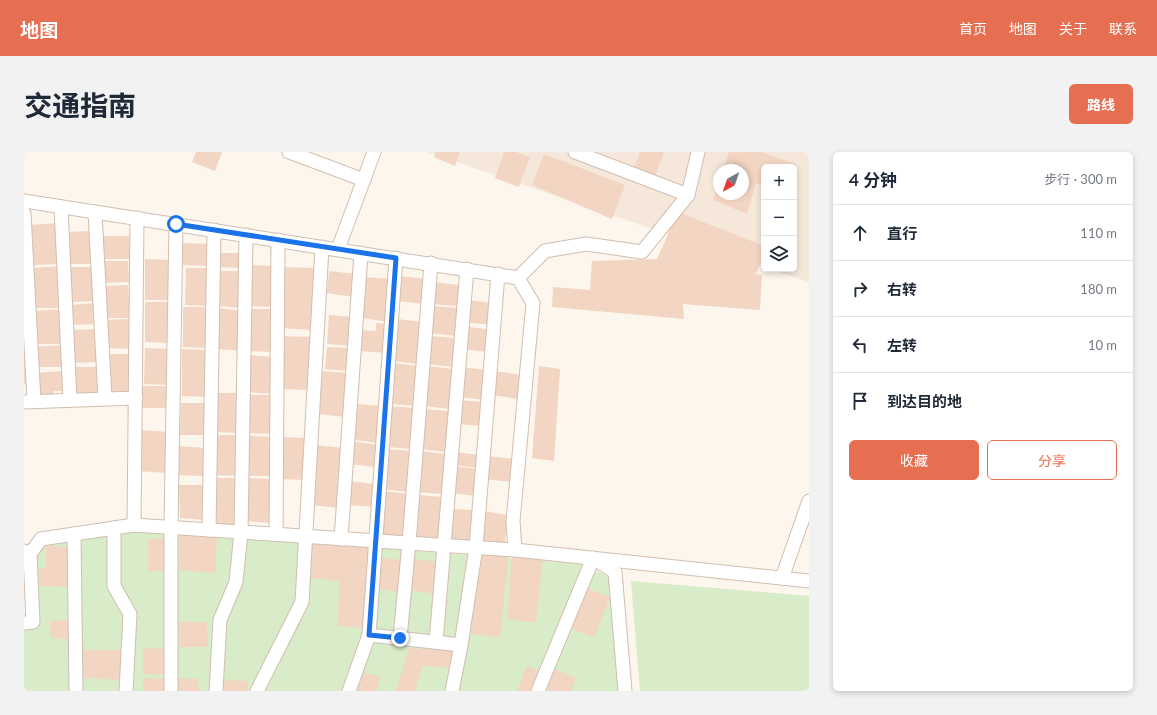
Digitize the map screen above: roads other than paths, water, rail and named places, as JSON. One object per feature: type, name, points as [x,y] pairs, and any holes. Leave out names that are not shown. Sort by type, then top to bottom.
[{"type":"street","points":[[289,152],[364,180]]},
{"type":"street","points":[[338,249],[374,152]]},
{"type":"street","points":[[576,152],[688,195]]},
{"type":"street","points":[[518,278],[545,252],[586,244],[642,252],[688,195],[698,152]]},
{"type":"street","points":[[24,201],[431,263],[518,278],[533,303],[513,521],[515,550]]},
{"type":"street","points":[[61,207],[70,400]]},
{"type":"street","points":[[95,212],[105,398]]},
{"type":"street","points":[[24,213],[29,401],[136,398]]},
{"type":"street","points":[[134,525],[137,218]]},
{"type":"street","points":[[171,691],[171,519],[176,224]]},
{"type":"street","points":[[209,530],[214,230]]},
{"type":"street","points":[[216,691],[220,620],[236,582],[241,532],[246,235]]},
{"type":"street","points":[[276,534],[278,240]]},
{"type":"street","points":[[257,691],[302,602],[322,247]]},
{"type":"street","points":[[341,539],[360,253]]},
{"type":"street","points":[[349,691],[369,635],[396,258]]},
{"type":"street","points":[[400,638],[410,535],[431,263]]},
{"type":"street","points":[[436,642],[467,269]]},
{"type":"street","points":[[455,690],[476,547],[498,274]]},
{"type":"street","points":[[782,578],[809,501]]},
{"type":"street","points":[[24,623],[33,622],[27,553],[41,539],[134,525],[515,550],[809,581]]},
{"type":"street","points":[[114,528],[114,586],[130,614],[126,691]]},
{"type":"street","points":[[74,534],[76,691]]},
{"type":"street","points":[[538,691],[593,558]]},
{"type":"street","points":[[593,558],[615,572],[624,691]]},
{"type":"street","points":[[369,635],[461,645]]}]
